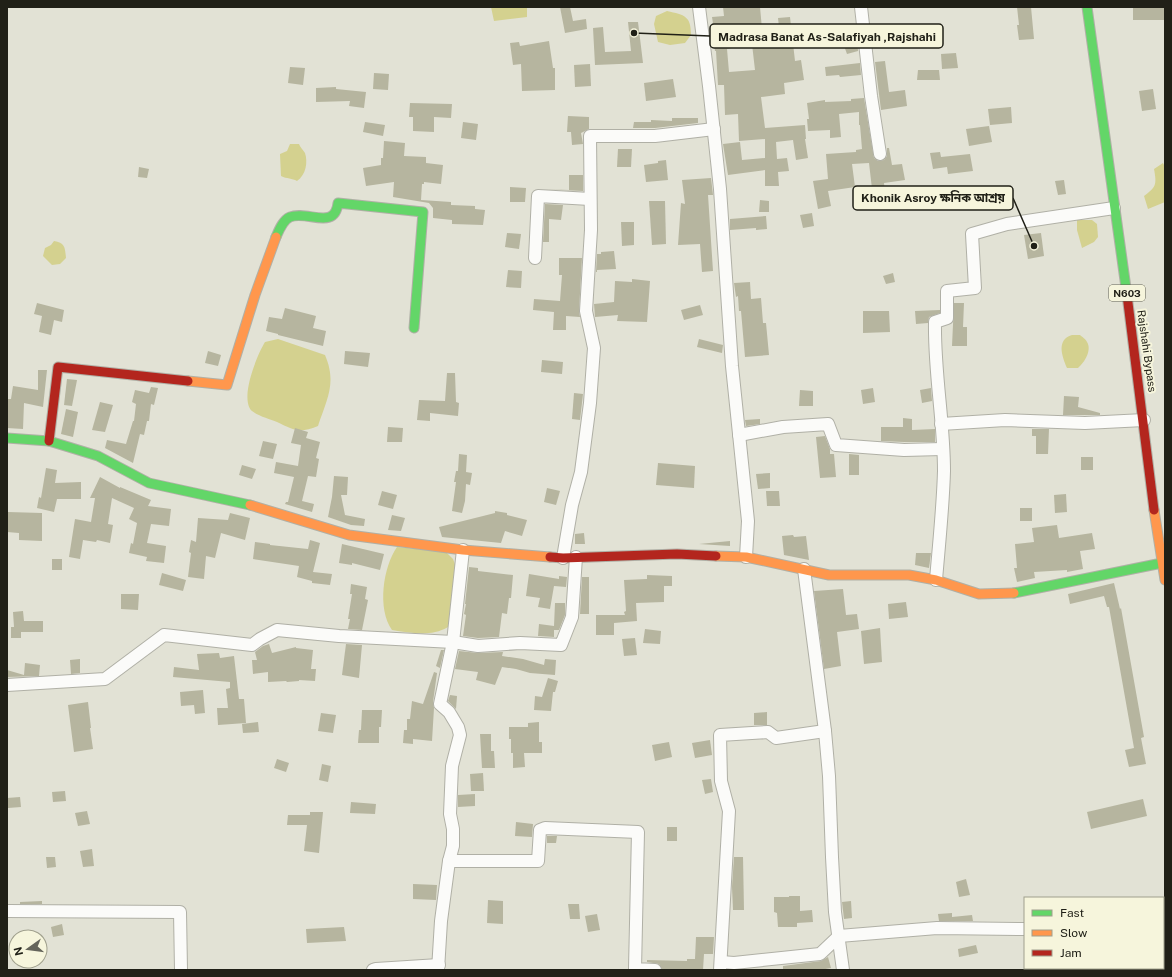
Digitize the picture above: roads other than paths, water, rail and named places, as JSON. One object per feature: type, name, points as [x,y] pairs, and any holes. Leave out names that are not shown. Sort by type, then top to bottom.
[{"type":"main road","name":"Rajshahi Bypass","points":[[1087,7],[1165,580]]},
{"type":"main road","points":[[49,441],[58,367],[227,386],[254,295],[272,249],[286,220],[295,215],[330,218],[336,213],[338,203],[423,212],[414,328]]},
{"type":"main road","points":[[7,438],[49,441],[98,456],[149,483],[259,507],[349,534],[463,550],[563,558],[677,554],[746,557],[829,575],[909,575],[936,580],[979,594],[1016,593],[1162,563]]},
{"type":"street","points":[[699,7],[720,189],[732,366],[748,521],[746,557]]},
{"type":"street","points":[[861,7],[871,96],[880,154]]},
{"type":"street","points":[[563,558],[572,506],[581,472],[590,403],[594,348],[586,311],[591,230],[590,136],[655,136],[714,129]]},
{"type":"street","points":[[535,258],[538,196],[590,199]]},
{"type":"street","points":[[936,580],[944,470],[935,349],[935,322],[947,318],[947,291],[975,288],[972,234],[1007,224],[1114,208]]},
{"type":"street","points":[[941,424],[1005,420],[1085,423],[1144,420]]},
{"type":"street","points":[[739,435],[783,428],[828,424],[836,445],[904,450],[942,449]]},
{"type":"street","points":[[373,970],[439,968],[441,921],[449,861],[453,846],[453,829],[450,814],[452,766],[460,735],[458,727],[449,712],[440,704],[453,642],[463,550]]},
{"type":"street","points":[[7,685],[105,680],[164,635],[252,645],[277,630],[339,636],[453,642],[478,646],[520,643],[561,645],[572,617],[576,558]]},
{"type":"street","points":[[804,570],[825,731],[829,776],[836,912],[843,970]]},
{"type":"street","points":[[825,731],[776,738],[768,732],[720,735],[721,781],[729,811],[720,966],[734,963],[784,964],[820,954],[839,936],[937,928],[1024,929]]},
{"type":"street","points":[[449,861],[538,861],[540,830],[545,828],[638,832],[635,969],[655,970]]},
{"type":"street","points":[[7,911],[180,912],[181,970]]},
{"type":"place","name":"Madrasa Banat As-Salafiyah ,Rajshahi","points":[[634,33]]},
{"type":"place","name":"Khonik Asroy ক্ষনিক আশ্রয়","points":[[1034,246]]}]
